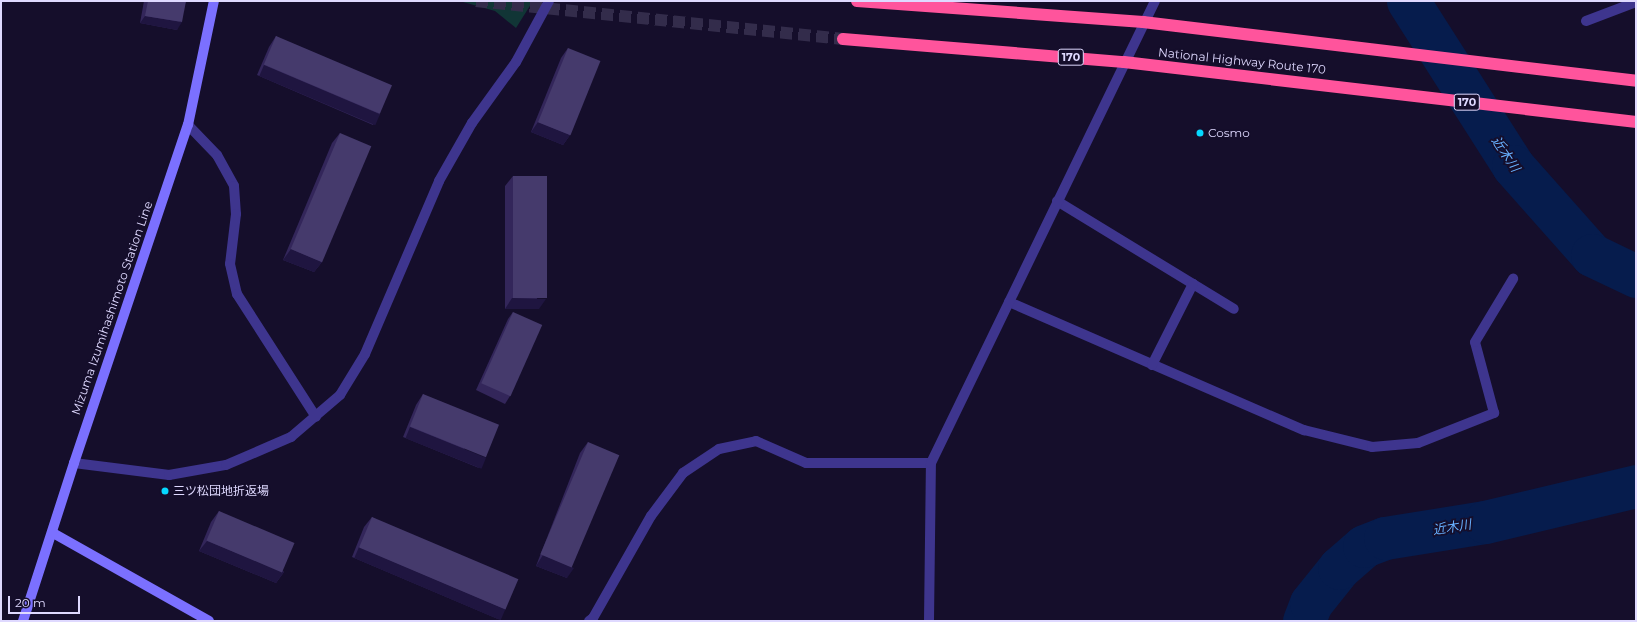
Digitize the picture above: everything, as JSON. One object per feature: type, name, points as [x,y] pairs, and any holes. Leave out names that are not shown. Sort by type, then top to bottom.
[{"type":"highway","name":"National Highway Route 170","points":[[856,1],[1143,22],[1636,81]]},
{"type":"highway","name":"National Highway Route 170","points":[[843,40],[1124,62],[1298,81],[1636,122]]},
{"type":"main road","name":"Mizuma Izumihashimoto Station Line","points":[[23,621],[53,533],[74,463],[188,125],[214,1]]},
{"type":"main road","points":[[53,533],[209,621]]},
{"type":"street","points":[[74,463],[169,475],[226,465],[290,437],[316,417],[340,395],[365,354],[439,181],[472,123],[516,62],[549,1]]},
{"type":"street","points":[[929,621],[931,463],[1143,22],[1155,1]]},
{"type":"street","points":[[1586,21],[1636,2]]},
{"type":"street","points":[[188,125],[217,155],[234,186],[236,214],[230,264],[236,294],[316,417]]},
{"type":"street","points":[[1057,201],[1234,309]]},
{"type":"street","points":[[1009,302],[1304,430],[1372,447],[1418,443],[1494,413],[1475,342],[1513,279]]},
{"type":"street","points":[[1152,365],[1193,284]]},
{"type":"street","points":[[589,621],[593,618],[650,516],[683,473],[719,449],[756,441],[806,463],[931,463]]},
{"type":"green space","points":[[533,1],[516,28],[495,11],[463,2]]},
{"type":"building","points":[[148,1],[186,1],[182,22],[145,16]]},
{"type":"building","points":[[276,36],[392,85],[380,114],[264,65]]},
{"type":"building","points":[[568,48],[600,61],[570,135],[538,122]]},
{"type":"building","points":[[340,133],[371,146],[322,262],[291,249]]},
{"type":"building","points":[[513,176],[547,176],[547,298],[513,298]]},
{"type":"building","points":[[513,312],[542,325],[511,396],[481,383]]},
{"type":"building","points":[[423,394],[499,425],[486,457],[410,426]]},
{"type":"building","points":[[588,442],[619,455],[572,568],[540,554]]},
{"type":"building","points":[[219,511],[294,543],[282,572],[206,540]]},
{"type":"building","points":[[372,517],[518,579],[505,610],[359,547]]},
{"type":"waterway","name":"近木川","points":[[1408,1],[1513,166],[1592,255],[1636,276]]},
{"type":"waterway","name":"近木川","points":[[1304,621],[1311,603],[1339,568],[1364,546],[1385,538],[1485,522],[1636,486]]},
{"type":"tunnel","points":[[476,1],[843,39]]},
{"type":"place","name":"Cosmo","points":[[1200,133]]},
{"type":"place","name":"三ツ松団地折返場","points":[[165,491]]}]
